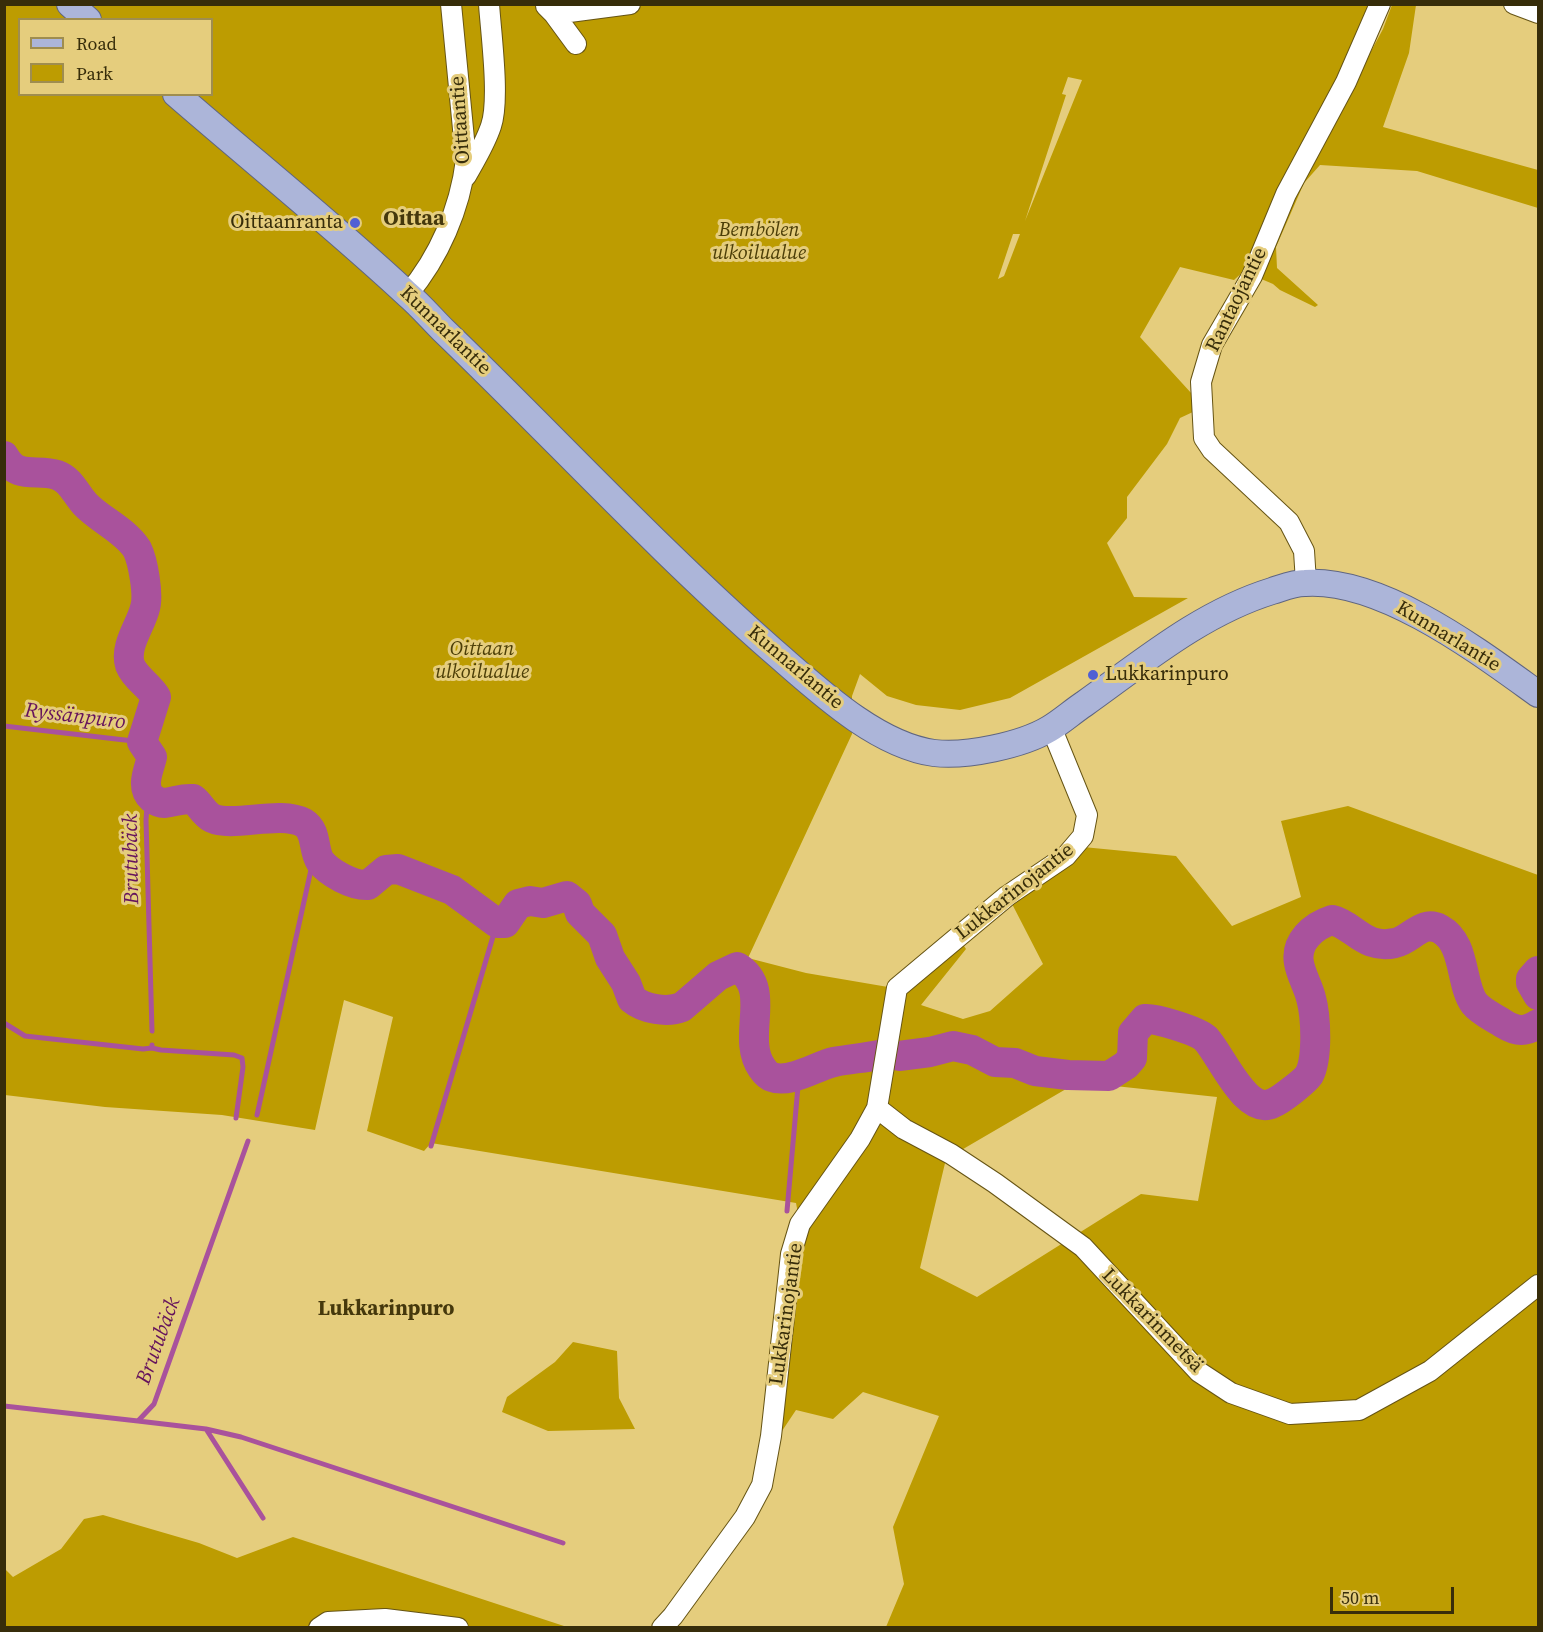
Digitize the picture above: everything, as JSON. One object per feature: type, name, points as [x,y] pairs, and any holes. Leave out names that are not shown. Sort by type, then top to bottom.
[{"type":"main road","points":[[70,4],[86,18]]},
{"type":"main road","name":"Kunnarlantie","points":[[178,96],[408,294],[694,579],[819,692],[859,721],[903,744],[933,753],[969,753],[1009,744],[1045,732],[1200,623],[1245,600],[1306,582],[1336,584],[1383,599],[1421,617],[1467,643],[1539,694]]},
{"type":"street","name":"Oittaantie","points":[[408,294],[423,276],[442,242],[464,178],[466,160],[451,4]]},
{"type":"street","points":[[464,178],[482,148],[492,124],[494,92],[489,4]]},
{"type":"street","points":[[549,9],[630,4]]},
{"type":"street","points":[[1514,4],[1539,13]]},
{"type":"street","name":"Rantaojantie","points":[[1306,582],[1304,551],[1289,522],[1212,450],[1204,438],[1201,382],[1212,345],[1252,276],[1286,194],[1385,7]]},
{"type":"street","points":[[549,9],[576,44]]},
{"type":"street","name":"Lukkarinojantie","points":[[662,1628],[745,1517],[762,1485],[771,1436],[791,1254],[800,1224],[860,1139],[877,1108],[897,988],[1007,896],[1066,856],[1083,836],[1087,815],[1051,727]]},
{"type":"street","name":"Lukkarinmetsä","points":[[877,1108],[903,1129],[951,1154],[995,1183],[1083,1247],[1199,1372],[1231,1393],[1290,1414],[1359,1410],[1430,1371],[1539,1285]]},
{"type":"street","points":[[320,1628],[328,1622],[385,1619],[458,1628]]},
{"type":"green space","points":[[4,5],[1371,5],[1324,111],[1263,222],[1245,270],[1234,280],[1180,267],[1140,337],[1192,394],[1195,411],[1180,418],[1167,444],[1127,497],[1127,518],[1107,543],[1134,597],[1188,598],[1010,698],[960,710],[916,705],[887,696],[860,674],[852,696],[852,734],[748,958],[806,973],[888,987],[960,940],[966,949],[921,1005],[963,1019],[990,1011],[1043,964],[1010,900],[1083,847],[1176,856],[1232,926],[1301,897],[1281,821],[1348,806],[1538,875],[1538,1627],[886,1627],[904,1584],[893,1527],[939,1416],[863,1392],[833,1419],[796,1410],[778,1437],[797,1257],[822,1197],[800,1224],[796,1203],[431,1143],[424,1151],[367,1131],[393,1017],[344,1000],[315,1130],[222,1115],[105,1107],[5,1095]],"holes":[[[1068,77],[1082,80],[1025,221],[1066,95],[1062,94]],[[1013,234],[1020,234],[1004,276],[998,279]],[[1078,1082],[1217,1097],[1198,1201],[1141,1194],[977,1297],[920,1268],[946,1159]]]},
{"type":"green space","points":[[1392,5],[1416,5],[1409,53],[1383,127],[1538,170],[1538,208],[1417,171],[1320,165],[1304,183],[1276,247],[1277,268],[1318,305],[1315,307],[1259,278],[1285,207],[1383,29]]},
{"type":"green space","points":[[573,1342],[617,1351],[619,1398],[635,1429],[548,1431],[502,1412],[507,1397],[555,1362]]},
{"type":"green space","points":[[103,1515],[199,1543],[237,1558],[293,1537],[567,1627],[5,1627],[4,1568],[13,1577],[61,1549],[84,1519]]},
{"type":"waterway","points":[[4,456],[15,469],[50,473],[62,477],[85,504],[126,536],[137,549],[145,578],[146,602],[131,643],[129,658],[132,670],[156,697],[142,742],[152,757],[146,784],[148,794],[152,798],[164,803],[193,799],[209,816],[221,821],[294,819],[308,826],[320,861],[342,878],[368,885],[386,870],[398,869],[452,890],[497,923],[505,923],[518,904],[530,901],[543,903],[567,896],[577,904],[580,913],[602,935],[610,958],[626,983],[632,999],[649,1008],[670,1010],[682,1007],[718,976],[737,967],[748,976],[753,988],[756,1056],[763,1069],[772,1077],[787,1078],[834,1062],[879,1055]]},
{"type":"waterway","name":"Ryssänpuro","points":[[4,726],[142,742]]},
{"type":"waterway","name":"Brutubäck","points":[[148,794],[146,820],[152,1031]]},
{"type":"waterway","name":"Brutubäck","points":[[257,1115],[316,847]]},
{"type":"waterway","points":[[899,1056],[953,1046],[972,1050],[995,1062],[1015,1063],[1035,1071],[1109,1076],[1126,1065],[1132,1058],[1133,1033],[1145,1019],[1150,1019],[1201,1035],[1211,1045],[1243,1092],[1253,1101],[1263,1105],[1273,1103],[1303,1081],[1312,1068],[1315,1048],[1313,1006],[1298,955],[1307,936],[1318,926],[1332,920],[1367,940],[1384,944],[1401,941],[1422,928],[1440,929],[1454,944],[1466,985],[1477,1006],[1509,1027],[1525,1030],[1538,1024]]},
{"type":"waterway","points":[[431,1146],[497,923]]},
{"type":"waterway","points":[[1538,971],[1531,979],[1538,995]]},
{"type":"waterway","points":[[4,1023],[25,1036],[143,1049],[152,1048]]},
{"type":"waterway","name":"Brutubäck","points":[[152,1045],[152,1048],[161,1050],[234,1055],[242,1058],[243,1067],[236,1118]]},
{"type":"waterway","points":[[787,1211],[799,1075]]},
{"type":"waterway","name":"Brutubäck","points":[[4,1406],[138,1421],[154,1404],[248,1141]]},
{"type":"waterway","points":[[138,1421],[206,1429],[263,1518]]},
{"type":"waterway","points":[[206,1429],[241,1437],[563,1543]]},
{"type":"place","name":"Oittaanranta","points":[[355,223]]},
{"type":"place","name":"Lukkarinpuro","points":[[1093,675]]},
{"type":"district","name":"Oittaa","points":[[414,219]]},
{"type":"district","name":"Lukkarinpuro","points":[[386,1310]]},
{"type":"park label","name":"Bembölen ulkoilualue","points":[[759,242]]},
{"type":"park label","name":"Oittaan ulkoilualue","points":[[482,662]]}]
